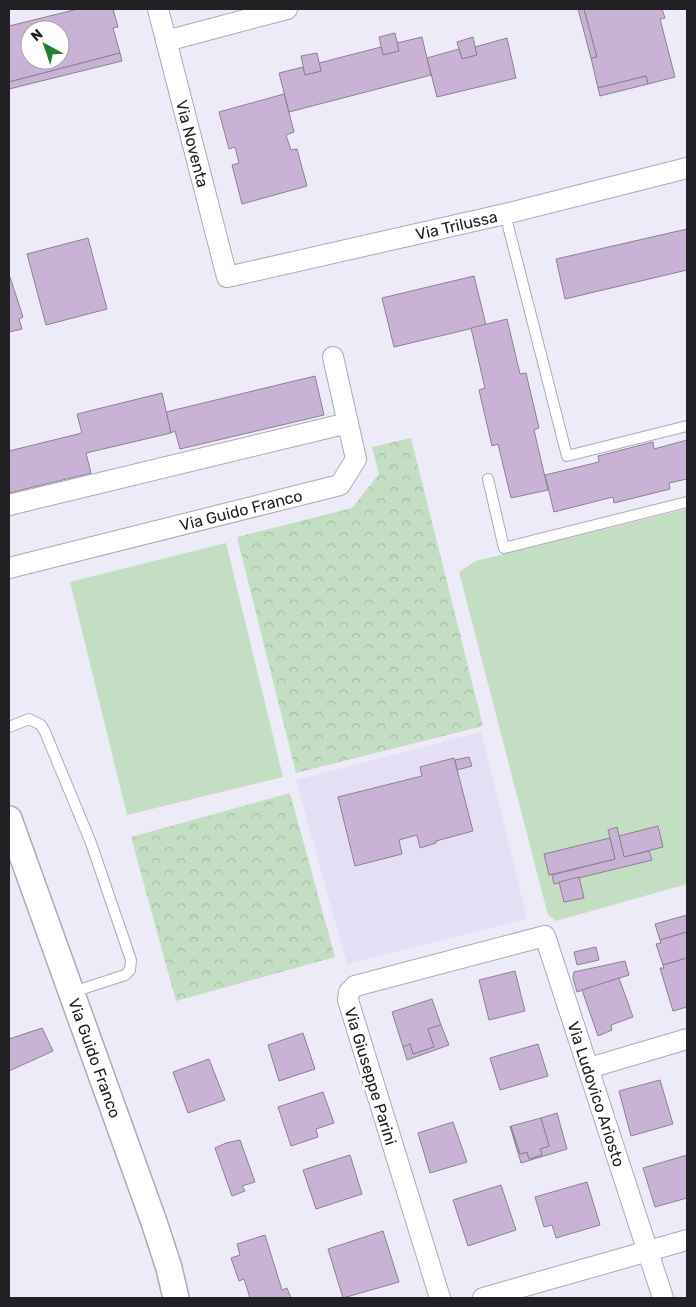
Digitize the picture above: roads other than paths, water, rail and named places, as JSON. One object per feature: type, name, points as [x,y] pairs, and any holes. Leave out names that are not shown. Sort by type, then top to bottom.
[{"type":"street","name":"Via Noventa","points":[[158,9],[227,277]]},
{"type":"street","points":[[166,41],[287,9]]},
{"type":"street","name":"Via Trilussa","points":[[227,277],[505,214],[687,168]]},
{"type":"street","name":"Via Guido Franco","points":[[9,568],[340,484],[356,459],[333,357]]},
{"type":"street","points":[[9,505],[348,423]]},
{"type":"street","name":"Via Guido Franco","points":[[9,819],[73,992],[154,1222],[169,1268],[176,1298]]},
{"type":"street","name":"Via Ludovico Ariosto","points":[[545,936],[663,1298]]},
{"type":"street","name":"Via Giuseppe Parini","points":[[440,1298],[348,1000],[349,992],[356,986],[545,936]]},
{"type":"street","points":[[588,1068],[687,1039]]},
{"type":"street","points":[[483,1298],[687,1240]]},
{"type":"lane","points":[[505,214],[567,456],[687,426]]},
{"type":"lane","points":[[488,478],[504,548],[687,502]]},
{"type":"lane","points":[[9,727],[29,720],[41,725],[45,732],[91,843],[131,960],[130,970],[125,975],[73,992]]}]
